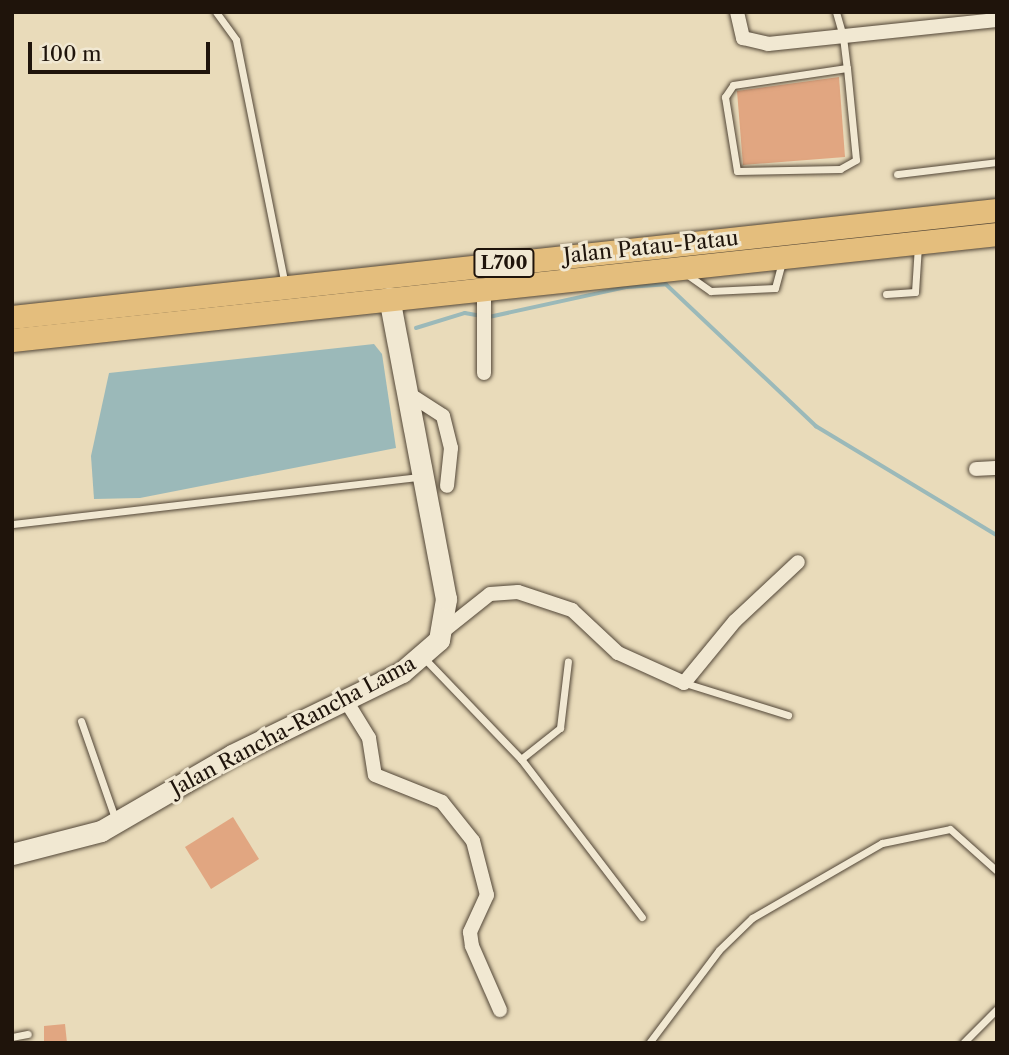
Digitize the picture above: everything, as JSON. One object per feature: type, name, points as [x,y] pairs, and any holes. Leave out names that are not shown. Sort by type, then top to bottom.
[{"type":"main road","name":"Jalan Patau-Patau","points":[[12,317],[997,210]]},
{"type":"main road","name":"Jalan Patau-Patau","points":[[12,340],[389,297],[996,234]]},
{"type":"street","points":[[737,12],[738,27],[753,43],[844,37],[972,17],[997,20]]},
{"type":"street","points":[[484,288],[484,373]]},
{"type":"street","points":[[389,297],[420,477],[446,599],[446,629]]},
{"type":"street","points":[[405,392],[431,404],[450,431],[447,486]]},
{"type":"street","points":[[976,469],[997,468]]},
{"type":"street","points":[[446,629],[490,594],[527,595],[572,610],[618,653],[684,683],[735,621],[798,562]]},
{"type":"street","name":"Jalan Rancha-Rancha Lama","points":[[12,854],[69,842],[116,822],[424,658],[446,629]]},
{"type":"street","points":[[345,699],[369,738],[375,775],[442,802],[466,828],[487,895],[470,932],[472,946],[500,1010]]},
{"type":"lane","points":[[216,12],[236,40],[286,286]]},
{"type":"lane","points":[[836,12],[844,37],[856,160],[850,166],[737,171],[726,97],[733,85],[847,68]]},
{"type":"lane","points":[[897,174],[997,162]]},
{"type":"lane","points":[[887,294],[915,292],[918,242]]},
{"type":"lane","points":[[12,524],[420,477]]},
{"type":"lane","points":[[424,658],[521,759],[642,917]]},
{"type":"lane","points":[[521,759],[560,728],[568,661]]},
{"type":"lane","points":[[684,683],[788,715]]},
{"type":"lane","points":[[81,721],[116,822]]},
{"type":"lane","points":[[648,1042],[752,918],[882,843],[950,829],[997,871]]},
{"type":"lane","points":[[963,1043],[997,1009]]},
{"type":"lane","points":[[12,1037],[27,1034]]},
{"type":"water","points":[[374,344],[382,354],[396,448],[140,498],[94,499],[91,456],[109,373]]},
{"type":"building","points":[[839,77],[845,157],[743,165],[737,91]]},
{"type":"building","points":[[233,817],[259,859],[211,889],[185,847]]},
{"type":"building","points":[[65,1024],[67,1043],[44,1043],[44,1026]]},
{"type":"waterway","points":[[489,317],[627,287],[666,284],[816,426],[997,535]]},
{"type":"waterway","points":[[416,328],[465,313],[482,316]]}]
